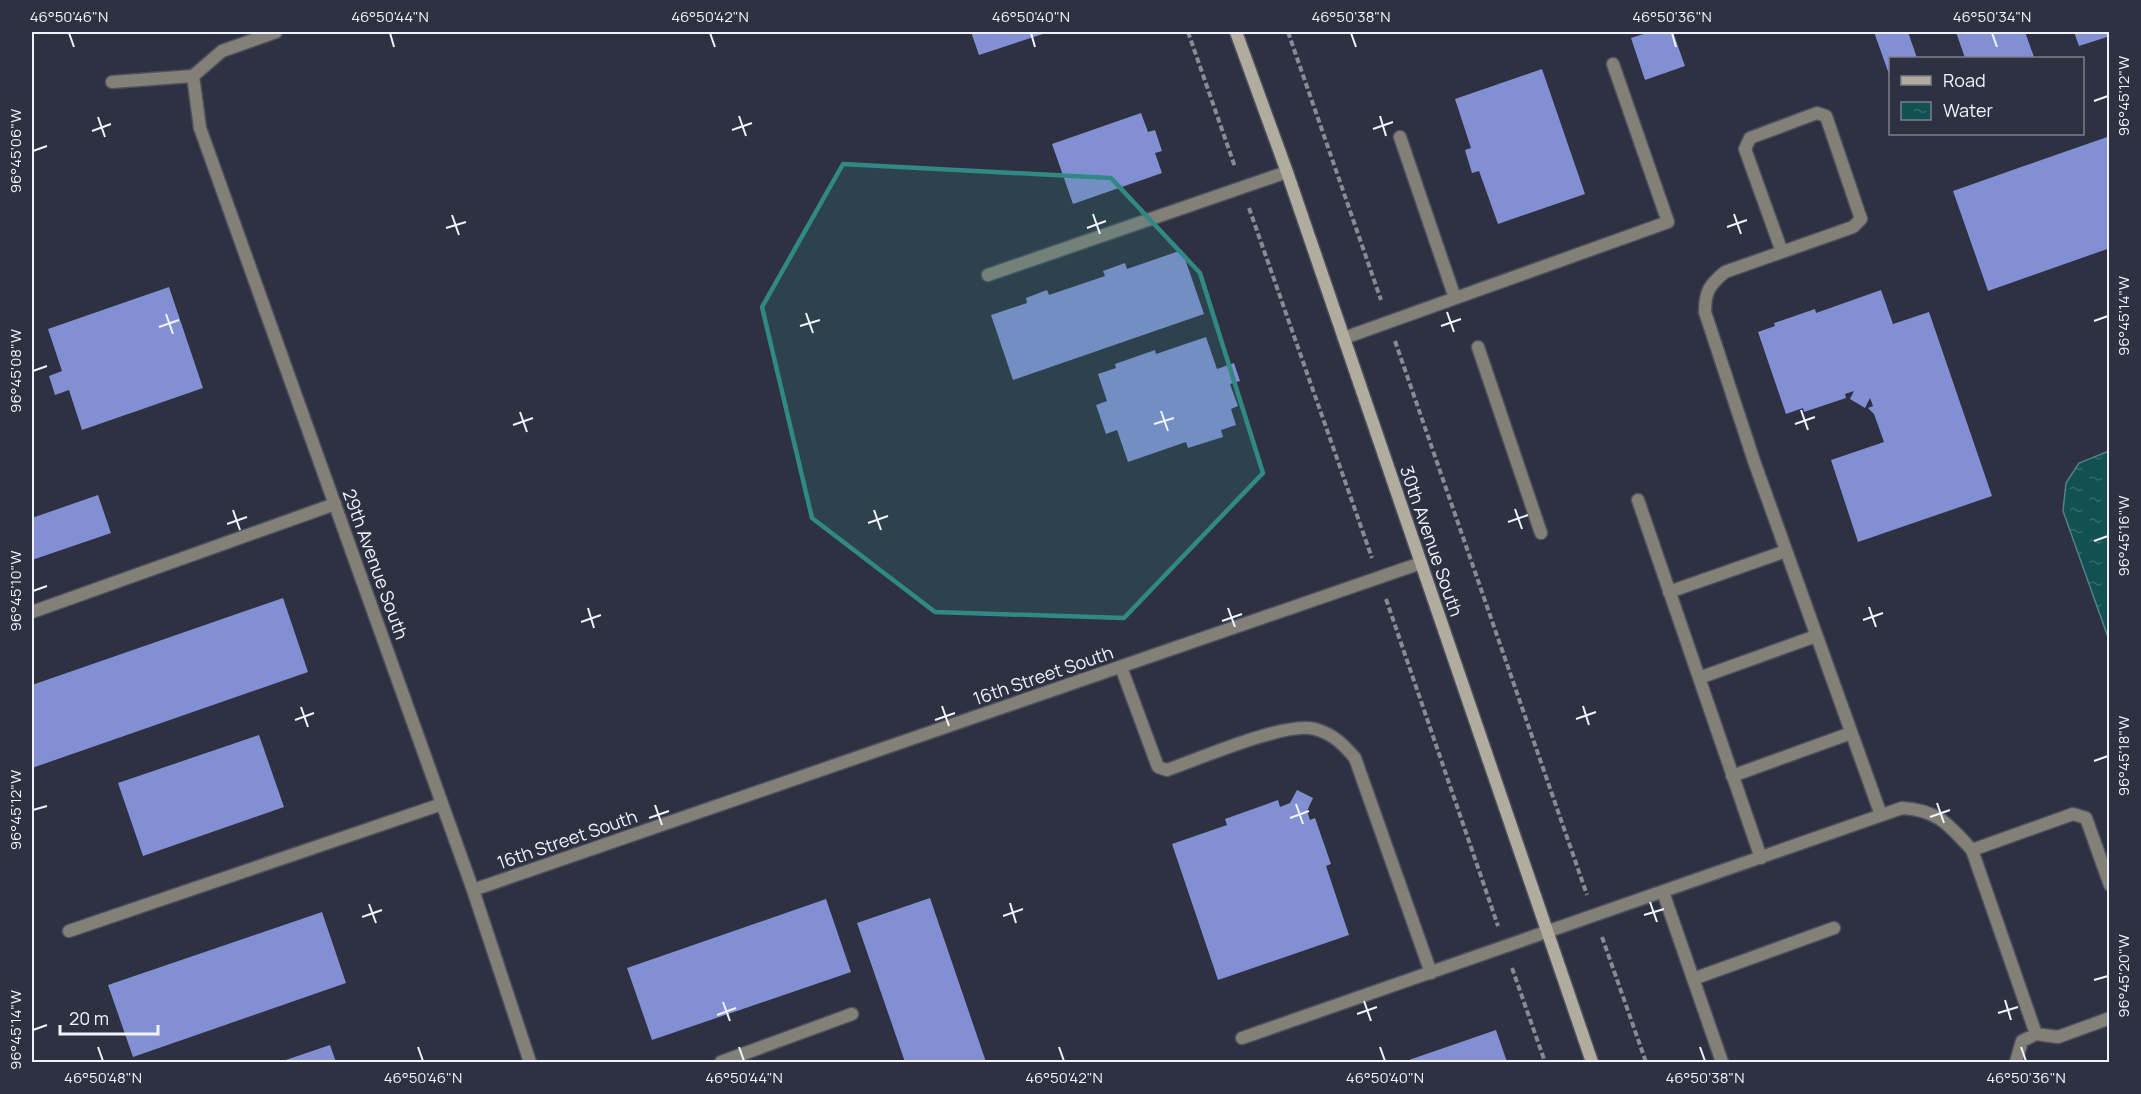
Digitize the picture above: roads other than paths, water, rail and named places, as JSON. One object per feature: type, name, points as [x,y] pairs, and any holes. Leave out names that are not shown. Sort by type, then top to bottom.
[{"type":"street","points":[[112,82],[193,76],[222,51],[276,32]]},
{"type":"street","name":"30th Avenue South","points":[[1236,32],[1287,172],[1592,1062]]},
{"type":"street","points":[[1344,338],[1668,222],[1613,64]]},
{"type":"street","name":"29th Avenue South","points":[[193,76],[200,128],[473,890],[530,1062]]},
{"type":"street","points":[[1782,252],[1744,149],[1750,138],[1817,113],[1826,116],[1861,219],[1853,227],[1725,273],[1711,283],[1705,294],[1705,312],[1786,551],[1881,815]]},
{"type":"street","points":[[1400,137],[1455,298]]},
{"type":"street","points":[[988,275],[1287,172]]},
{"type":"street","points":[[1478,347],[1541,533]]},
{"type":"street","points":[[1638,500],[1761,858]]},
{"type":"street","points":[[32,612],[335,504]]},
{"type":"street","points":[[1669,592],[1786,551]]},
{"type":"street","name":"16th Street South","points":[[473,890],[1420,563]]},
{"type":"street","points":[[1699,678],[1816,636]]},
{"type":"street","points":[[1121,667],[1158,767],[1167,770],[1290,728],[1313,728],[1338,738],[1355,758],[1431,973]]},
{"type":"street","points":[[1732,776],[1851,733]]},
{"type":"street","points":[[69,931],[442,804]]},
{"type":"street","points":[[1242,1038],[1902,808],[1925,809],[1951,828],[1972,850],[2036,1035]]},
{"type":"street","points":[[1972,850],[2073,814],[2086,818],[2109,885]]},
{"type":"street","points":[[1663,892],[1722,1062]]},
{"type":"street","points":[[1693,979],[1834,928]]},
{"type":"street","points":[[721,1062],[852,1014]]},
{"type":"street","points":[[2016,1062],[2022,1041],[2036,1035],[2058,1037],[2109,1018]]},
{"type":"water","points":[[2110,451],[2109,640],[2063,511],[2066,483],[2079,463]]}]
